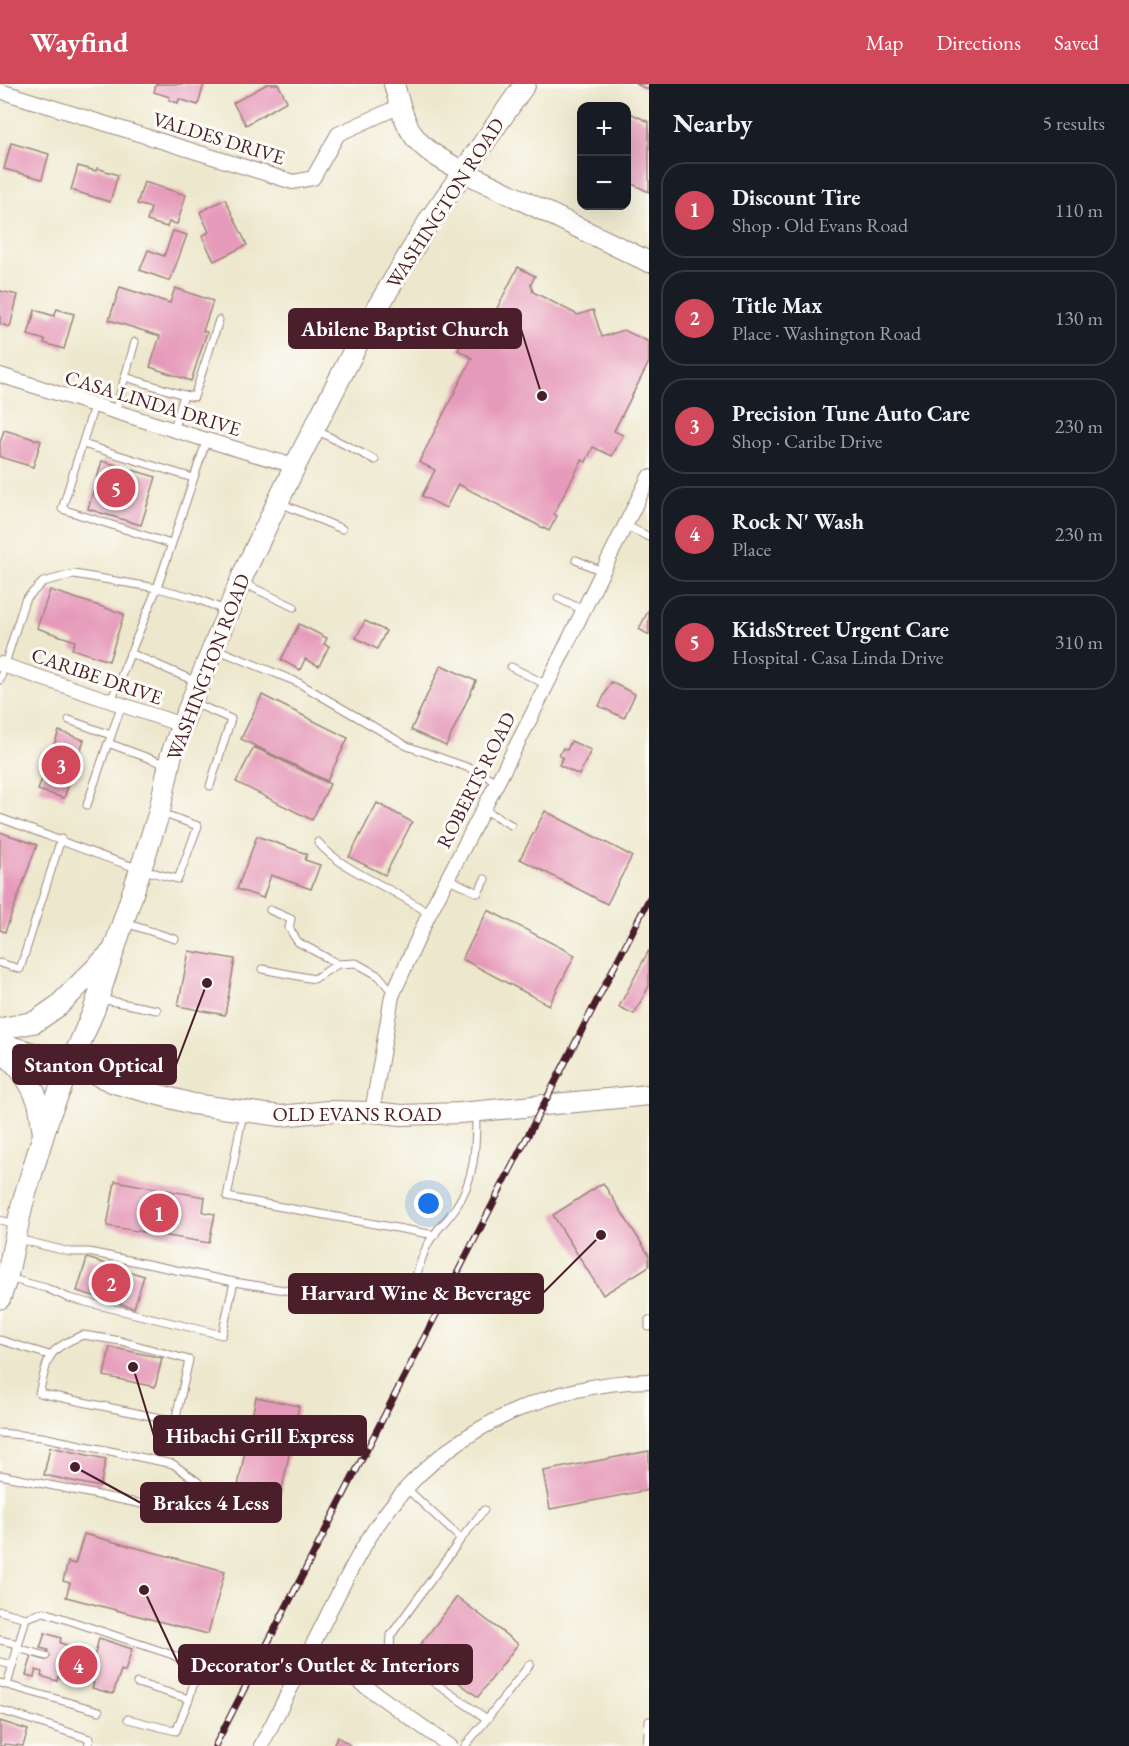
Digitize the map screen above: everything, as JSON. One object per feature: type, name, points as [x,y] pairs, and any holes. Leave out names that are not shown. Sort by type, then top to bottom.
[{"type":"main road","name":"WASHINGTON ROAD","points":[[0,1298],[7,1277],[11,1228],[22,1205],[50,1113],[98,999],[159,813],[169,766],[182,725],[228,612],[295,466],[367,325],[431,218],[525,84]]},
{"type":"main road","points":[[0,1029],[35,1022],[58,1006],[114,950]]},
{"type":"main road","points":[[0,1044],[72,1064]]},
{"type":"main road","points":[[0,1052],[10,1057],[28,1081],[38,1101],[44,1134]]},
{"type":"street","points":[[394,84],[410,131],[419,144],[432,155],[649,261]]},
{"type":"street","name":"VALDES DRIVE","points":[[0,92],[293,182],[313,178],[338,134],[400,106]]},
{"type":"street","name":"CASA LINDA DRIVE","points":[[0,375],[94,406],[174,428],[295,466]]},
{"type":"street","name":"ROBERTS ROAD","points":[[372,1112],[393,993],[429,914],[547,685],[649,477]]},
{"type":"street","name":"CARIBE DRIVE","points":[[2,665],[182,725]]},
{"type":"street","name":"OLD EVANS ROAD","points":[[72,1064],[114,1083],[193,1104],[281,1116],[329,1111],[402,1115],[476,1112],[649,1095]]},
{"type":"street","points":[[261,1746],[373,1530],[406,1488],[452,1447],[521,1407],[586,1387],[618,1382],[649,1381]]},
{"type":"street","points":[[311,1648],[450,1746]]},
{"type":"lane","points":[[125,376],[194,397],[219,320]]},
{"type":"lane","points":[[115,412],[135,342]]},
{"type":"lane","points":[[174,428],[184,394]]},
{"type":"lane","points":[[94,406],[62,508],[171,544]]},
{"type":"lane","points":[[314,429],[375,460]]},
{"type":"lane","points":[[87,805],[111,735],[116,703],[130,653],[157,588],[207,439]]},
{"type":"lane","points":[[83,444],[194,478]]},
{"type":"lane","points":[[278,502],[342,529]]},
{"type":"lane","points":[[625,525],[649,537]]},
{"type":"lane","points":[[576,560],[602,571]]},
{"type":"lane","points":[[0,680],[2,665],[25,600],[43,582],[74,574],[157,588],[192,597],[228,612]]},
{"type":"lane","points":[[241,582],[294,607]]},
{"type":"lane","points":[[558,598],[583,610]]},
{"type":"lane","points":[[213,648],[297,682],[408,746],[475,770],[497,782]]},
{"type":"lane","points":[[130,653],[195,693],[231,719],[210,786]]},
{"type":"lane","points":[[511,667],[547,685]]},
{"type":"lane","points":[[69,720],[111,735]]},
{"type":"lane","points":[[108,743],[169,766]]},
{"type":"lane","points":[[483,809],[511,825]]},
{"type":"lane","points":[[0,818],[140,870],[178,879],[198,826],[159,813]]},
{"type":"lane","points":[[0,963],[20,969],[61,839]]},
{"type":"lane","points":[[318,842],[328,855],[413,902],[429,914]]},
{"type":"lane","points":[[447,878],[478,893],[484,879]]},
{"type":"lane","points":[[270,910],[291,919],[289,928],[298,942],[338,964]]},
{"type":"lane","points":[[123,922],[175,939]]},
{"type":"lane","points":[[262,969],[314,979],[338,964],[356,963],[379,976],[393,993]]},
{"type":"lane","points":[[98,999],[157,1010]]},
{"type":"lane","points":[[243,1112],[227,1197],[435,1235]]},
{"type":"lane","points":[[11,1228],[70,1252],[89,1252],[234,1282],[360,1302],[386,1300],[404,1293],[414,1282],[428,1243],[456,1208],[465,1190],[476,1149],[476,1112]]},
{"type":"lane","points":[[7,1277],[46,1288],[69,1298],[222,1335],[234,1282]]},
{"type":"lane","points":[[649,1320],[649,1327]]},
{"type":"lane","points":[[83,1335],[121,1341],[189,1360],[175,1420],[39,1393],[49,1355],[63,1343],[83,1335]]},
{"type":"lane","points":[[0,1340],[49,1355]]},
{"type":"lane","points":[[0,1432],[42,1437],[173,1464],[198,1482],[191,1514],[0,1475]]},
{"type":"lane","points":[[406,1488],[461,1539]]},
{"type":"lane","points":[[484,1510],[391,1635],[390,1649],[403,1661],[486,1719]]},
{"type":"lane","points":[[0,1611],[26,1618],[44,1612],[173,1655],[198,1669],[176,1731],[128,1719]]},
{"type":"lane","points":[[26,1618],[4,1684],[99,1711]]},
{"type":"lane","points":[[0,1640],[46,1656]]},
{"type":"lane","points":[[0,1662],[12,1665]]},
{"type":"lane","points":[[465,1746],[530,1664]]},
{"type":"lane","points":[[137,1683],[189,1699]]},
{"type":"lane","points":[[0,1710],[90,1739],[88,1746]]},
{"type":"lane","points":[[647,1746],[649,1721]]},
{"type":"building","points":[[156,84],[204,84],[198,105],[179,99],[178,103],[169,100],[170,97],[154,92]]},
{"type":"building","points":[[267,84],[278,84],[287,101],[246,125],[233,103]]},
{"type":"building","points":[[636,84],[649,84],[649,90]]},
{"type":"building","points":[[631,113],[649,122],[649,192],[631,183]]},
{"type":"building","points":[[11,143],[49,154],[42,179],[4,169]]},
{"type":"building","points":[[78,166],[96,171],[97,168],[118,175],[110,202],[71,190]]},
{"type":"building","points":[[144,182],[186,195],[177,224],[169,222],[167,227],[147,221],[151,208],[137,204]]},
{"type":"building","points":[[225,199],[247,245],[214,261],[202,236],[209,232],[200,212]]},
{"type":"building","points":[[173,231],[187,235],[170,281],[140,270],[148,250],[164,256]]},
{"type":"building","points":[[518,267],[535,276],[531,284],[533,292],[578,315],[593,310],[602,337],[624,330],[649,342],[649,362],[614,431],[623,435],[612,456],[593,447],[586,462],[582,460],[554,514],[557,516],[549,531],[458,484],[446,508],[422,496],[435,470],[419,462],[472,358],[458,350],[461,345],[454,342],[467,316],[472,319],[474,316],[489,324]]},
{"type":"building","points":[[120,287],[170,303],[175,288],[213,301],[203,331],[207,332],[191,381],[150,367],[160,336],[109,320]]},
{"type":"building","points":[[0,291],[18,295],[10,327],[0,324]]},
{"type":"building","points":[[57,309],[74,314],[64,349],[28,335],[35,310],[54,316]]},
{"type":"building","points":[[4,430],[41,441],[33,467],[0,457],[0,443]]},
{"type":"building","points":[[102,461],[156,477],[141,525],[88,509]]},
{"type":"building","points":[[50,590],[124,614],[109,661],[72,649],[75,641],[37,628]]},
{"type":"building","points":[[649,609],[649,635],[639,629]]},
{"type":"building","points":[[365,621],[386,631],[377,649],[356,638]]},
{"type":"building","points":[[299,624],[327,638],[324,644],[329,646],[319,666],[305,659],[300,670],[281,660]]},
{"type":"building","points":[[441,665],[476,681],[446,746],[411,730]]},
{"type":"building","points":[[611,682],[635,694],[624,718],[599,706]]},
{"type":"building","points":[[262,695],[348,738],[327,781],[241,739]]},
{"type":"building","points":[[59,731],[84,740],[64,798],[38,790]]},
{"type":"building","points":[[571,741],[591,750],[579,775],[559,765],[563,757],[559,756],[563,748],[567,750]]},
{"type":"building","points":[[254,747],[330,784],[312,820],[236,782]]},
{"type":"building","points":[[377,803],[412,822],[385,875],[349,857]]},
{"type":"building","points":[[545,811],[632,856],[607,904],[520,859]]},
{"type":"building","points":[[0,832],[37,845],[5,932],[0,930]]},
{"type":"building","points":[[257,836],[307,854],[305,860],[320,865],[311,889],[271,875],[263,898],[237,889]]},
{"type":"building","points":[[488,910],[575,955],[549,1005],[462,959]]},
{"type":"building","points":[[649,950],[649,986],[634,1014],[619,1007]]},
{"type":"building","points":[[189,951],[235,959],[225,1015],[178,1006]]},
{"type":"building","points":[[115,1181],[205,1197],[203,1212],[215,1214],[209,1243],[107,1226]]},
{"type":"building","points":[[603,1183],[649,1255],[649,1266],[603,1295],[553,1215]]},
{"type":"building","points":[[87,1258],[144,1276],[134,1308],[77,1291]]},
{"type":"building","points":[[110,1347],[162,1358],[155,1387],[104,1376]]},
{"type":"building","points":[[256,1397],[299,1406],[279,1504],[268,1502],[264,1522],[232,1516]]},
{"type":"building","points":[[50,1447],[106,1459],[100,1487],[44,1475]]},
{"type":"building","points":[[649,1451],[649,1490],[550,1509],[543,1471]]},
{"type":"building","points":[[84,1534],[225,1571],[208,1634],[66,1597],[70,1583],[63,1581],[68,1562],[75,1564]]},
{"type":"building","points":[[457,1597],[518,1644],[478,1697],[416,1650]]},
{"type":"building","points":[[45,1633],[61,1638],[60,1643],[95,1654],[99,1638],[132,1649],[125,1672],[121,1670],[113,1694],[92,1688],[94,1683],[70,1675],[68,1680],[58,1677],[57,1681],[41,1676],[42,1672],[36,1670],[34,1677],[26,1675],[32,1656],[45,1660],[48,1650],[40,1648]]},
{"type":"building","points":[[0,1721],[28,1730],[23,1746],[4,1744],[0,1746]]},
{"type":"building","points":[[338,1737],[351,1746],[332,1746]]},
{"type":"railway","points":[[215,1746],[649,899]]},
{"type":"place","name":"Abilene Baptist Church","points":[[542,396]]},
{"type":"place","name":"KidsStreet Urgent Care","points":[[116,488]]},
{"type":"place","name":"Precision Tune Auto Care","points":[[61,765]]},
{"type":"place","name":"Stanton Optical","points":[[207,983]]},
{"type":"place","name":"Discount Tire","points":[[159,1213]]},
{"type":"place","name":"Harvard Wine & Beverage","points":[[601,1235]]},
{"type":"place","name":"Title Max","points":[[111,1283]]},
{"type":"place","name":"Hibachi Grill Express","points":[[133,1367]]},
{"type":"place","name":"Brakes 4 Less","points":[[75,1467]]},
{"type":"place","name":"Decorator's Outlet & Interiors","points":[[144,1590]]},
{"type":"place","name":"Rock N' Wash","points":[[78,1665]]}]
